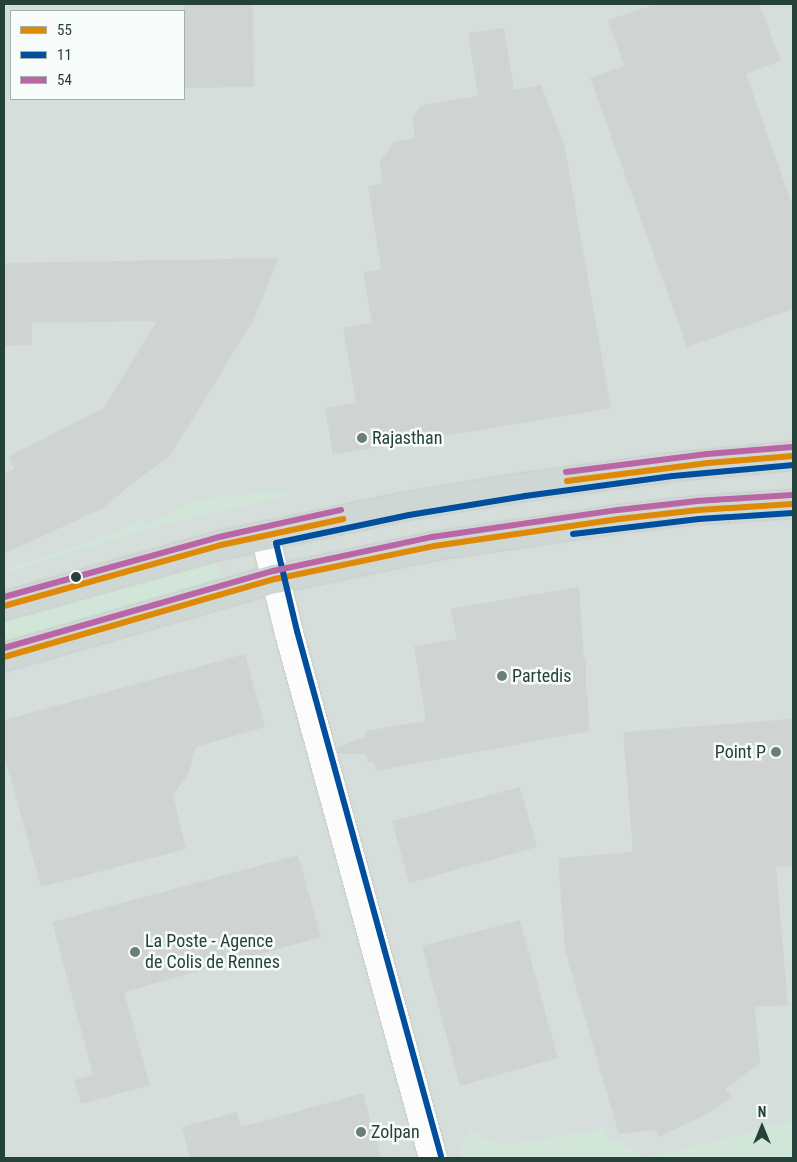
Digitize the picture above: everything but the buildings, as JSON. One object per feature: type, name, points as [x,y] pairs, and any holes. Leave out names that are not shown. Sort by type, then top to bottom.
[{"type":"main road","points":[[4,606],[157,562],[265,536],[407,506],[524,487],[672,467],[793,456]]},
{"type":"main road","points":[[4,657],[275,579],[434,546],[698,510],[793,504]]},
{"type":"street","points":[[265,536],[275,579],[433,1158]]},
{"type":"shaded area","points":[[4,4],[793,4],[793,1158],[4,1158]]},
{"type":"green space","points":[[265,492],[302,492],[156,526],[8,572],[19,561],[23,564],[92,542],[143,520],[146,525],[192,501]]},
{"type":"green space","points":[[214,560],[222,581],[14,638],[8,638],[4,634],[4,621],[6,618]]},
{"type":"green space","points":[[793,1122],[793,1158],[647,1158],[744,1134],[775,1124]]},
{"type":"green space","points":[[605,1129],[609,1143],[618,1140],[644,1158],[462,1158],[460,1153],[469,1130],[500,1146]]},
{"type":"transit line","name":"54","points":[[566,472],[707,454],[792,447]]},
{"type":"transit line","name":"55","points":[[567,481],[708,463],[793,456]]},
{"type":"transit line","name":"11","points":[[441,1156],[297,631],[276,543],[409,515],[525,496],[673,476],[793,465]]},
{"type":"transit line","name":"54","points":[[4,648],[273,571],[432,537],[618,510],[697,501],[792,495]]},
{"type":"transit line","name":"55","points":[[4,657],[275,579],[434,546],[619,519],[698,510],[793,504]]},
{"type":"transit line","name":"54","points":[[4,597],[219,537],[341,510]]},
{"type":"transit line","name":"11","points":[[573,534],[699,519],[793,513]]},
{"type":"transit line","name":"55","points":[[4,606],[221,545],[343,519]]},
{"type":"place","name":"Rajasthan","points":[[362,438]]},
{"type":"place","name":"Partedis","points":[[502,676]]},
{"type":"place","name":"Point P","points":[[776,752]]},
{"type":"place","name":"La Poste - Agence de Colis de Rennes","points":[[135,952]]},
{"type":"place","name":"Zolpan","points":[[361,1132]]}]
